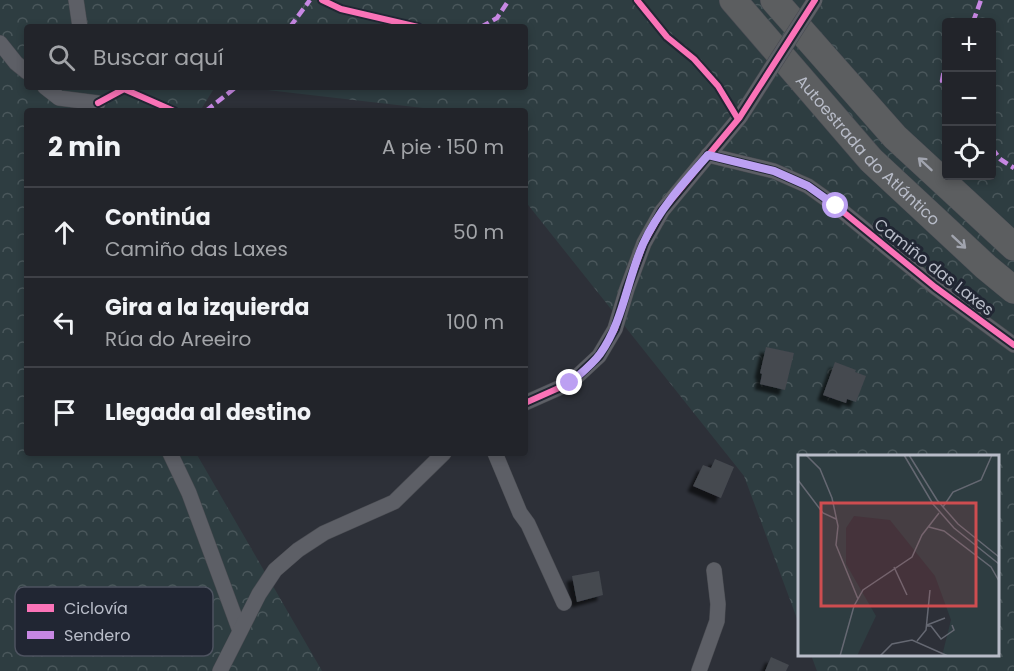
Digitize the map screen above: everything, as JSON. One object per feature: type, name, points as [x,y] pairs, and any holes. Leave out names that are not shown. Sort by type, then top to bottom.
[{"type":"highway","name":"Autoestrada do Atlántico","points":[[733,0],[871,160],[986,267],[1014,290]]},
{"type":"highway","name":"Autoestrada do Atlántico","points":[[774,0],[895,137],[1014,247]]},
{"type":"street","points":[[76,0],[80,24]]},
{"type":"street","points":[[528,402],[570,383],[599,356],[615,329],[644,243],[662,211],[740,117],[815,0]]},
{"type":"street","points":[[0,43],[24,70]]},
{"type":"street","points":[[49,90],[59,98],[99,107],[95,90]]},
{"type":"street","name":"Camiño das Laxes","points":[[708,155],[774,171],[808,186],[935,287],[1014,345]]},
{"type":"street","points":[[171,456],[189,493],[240,631]]},
{"type":"street","points":[[220,671],[259,594],[275,570],[298,550],[324,533],[394,502],[410,489],[441,456]]},
{"type":"street","points":[[496,456],[520,513],[528,524],[564,603]]},
{"type":"street","points":[[699,671],[717,621],[718,604],[714,570]]},
{"type":"green space","points":[[0,0],[1014,0],[1014,671],[817,671],[811,656],[999,656],[999,455],[798,455],[798,621],[744,476],[528,205],[528,108],[423,108],[266,90],[528,90],[528,24],[24,24],[24,90],[213,90],[202,108],[24,108],[24,456],[198,456],[322,671],[0,671]]},
{"type":"building","points":[[766,347],[794,353],[785,390],[760,384]]},
{"type":"building","points":[[835,362],[866,376],[856,402],[847,399],[846,403],[823,395]]},
{"type":"building","points":[[715,459],[734,467],[721,498],[693,486],[703,465],[711,468]]},
{"type":"building","points":[[599,571],[603,595],[577,602],[572,576]]},
{"type":"building","points":[[771,657],[789,665],[786,671],[765,671]]},
{"type":"marked path","points":[[292,24],[310,0]]},
{"type":"marked path","points":[[486,24],[497,18],[509,0]]},
{"type":"marked path","points":[[974,18],[981,0]]},
{"type":"marked path","points":[[210,108],[232,90]]},
{"type":"marked path","points":[[996,154],[1014,168]]},
{"type":"cycle path","points":[[322,0],[341,9],[405,24]]},
{"type":"cycle path","points":[[637,0],[667,37],[694,59],[718,86],[738,119]]},
{"type":"cycle path","points":[[528,402],[570,383],[599,356],[615,329],[644,243],[662,211],[740,117],[815,0]]},
{"type":"cycle path","points":[[98,103],[122,90]]},
{"type":"cycle path","points":[[126,90],[167,108]]},
{"type":"cycle path","points":[[708,155],[774,171],[808,186],[935,287],[1014,345]]},
{"type":"route","points":[[570,383],[599,356],[615,329],[644,243],[662,211],[708,155],[774,171],[808,186],[836,206]]}]
